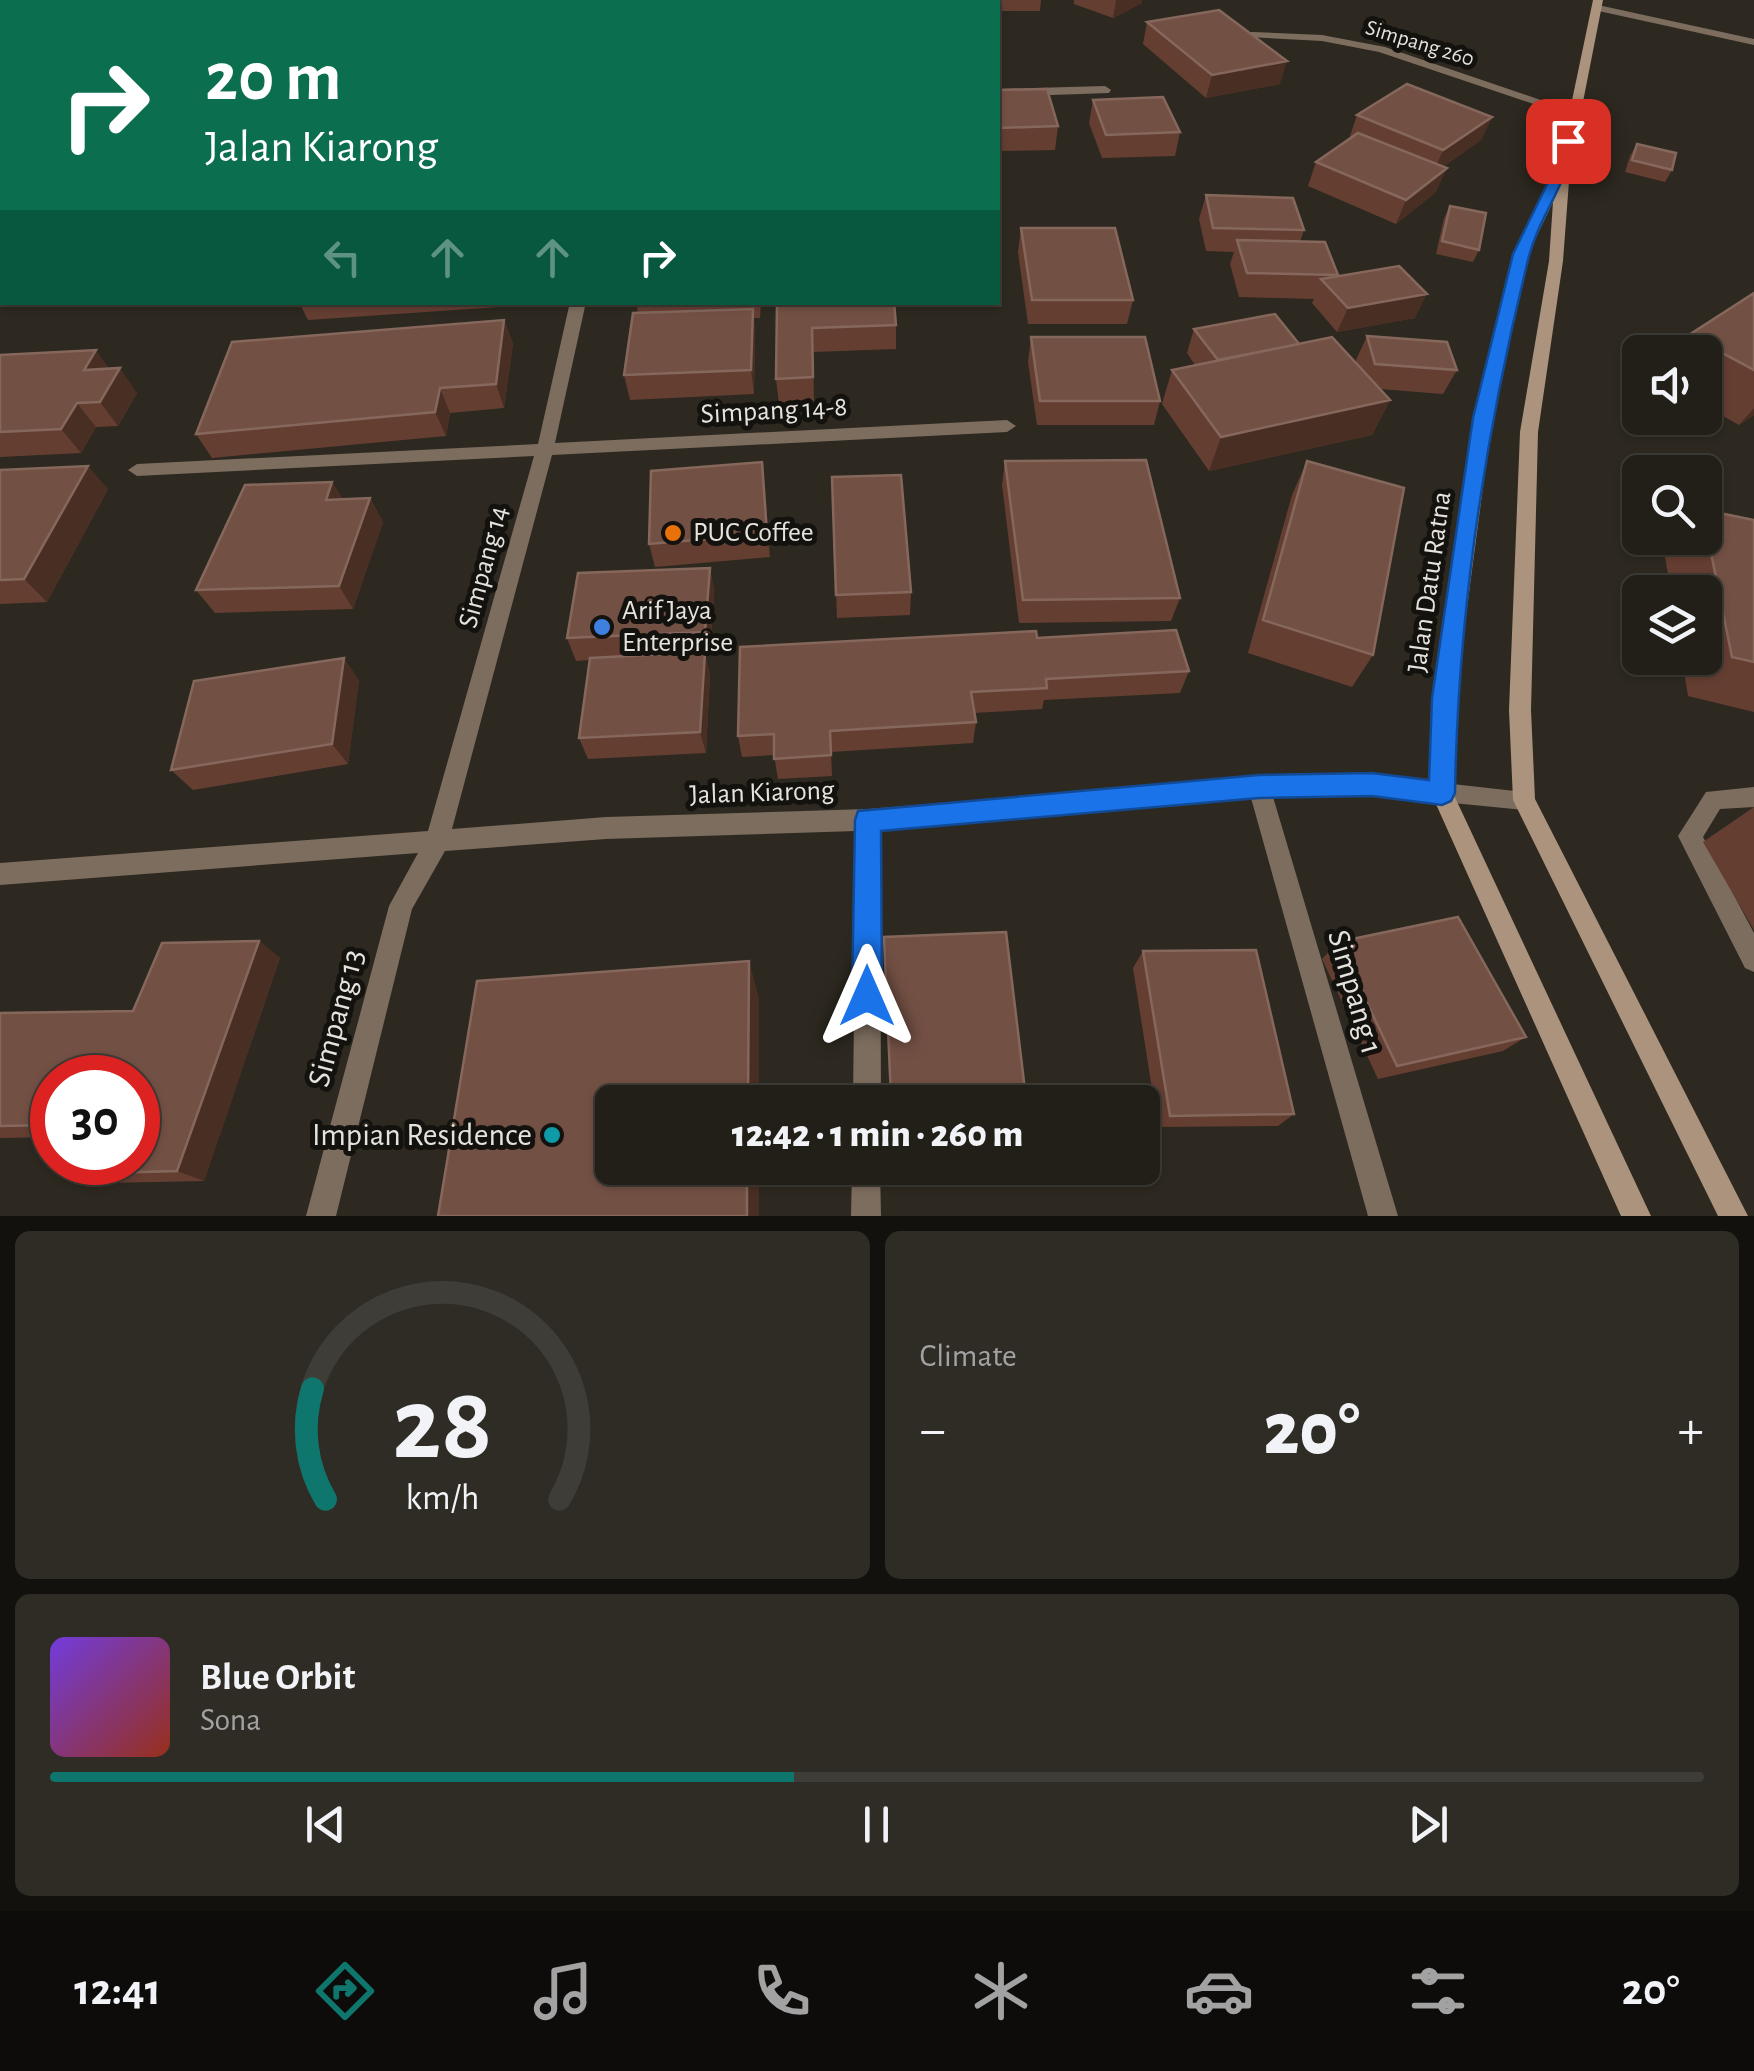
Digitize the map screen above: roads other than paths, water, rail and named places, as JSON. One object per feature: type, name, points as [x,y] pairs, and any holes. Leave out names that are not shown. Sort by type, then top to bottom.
[{"type":"main road","name":"Jalan Datu Ratna","points":[[1598,4],[1562,168],[1556,261],[1529,432],[1520,710],[1524,800],[1733,1216]]},
{"type":"main road","name":"Jalan Datu Ratna","points":[[1562,168],[1521,254],[1482,418],[1444,698],[1442,793],[1636,1216]]},
{"type":"street","points":[[1598,4],[1754,42]]},
{"type":"street","name":"Simpang 260","points":[[1252,36],[1322,38],[1381,49],[1573,113]]},
{"type":"street","points":[[1000,92],[1105,90]]},
{"type":"street","name":"Simpang 14","points":[[436,844],[545,450],[577,305]]},
{"type":"street","name":"Simpang 14-8","points":[[137,470],[1007,426]]},
{"type":"street","name":"Jalan Kiarong","points":[[0,874],[436,844],[606,828],[868,820],[1259,787],[1372,784],[1524,800]]},
{"type":"street","name":"Simpang 1","points":[[1259,787],[1383,1216]]},
{"type":"street","points":[[1754,797],[1714,799],[1690,836],[1754,960]]},
{"type":"street","points":[[867,1085],[868,820]]},
{"type":"street","name":"Simpang 13","points":[[321,1216],[402,906],[436,844]]},
{"type":"street","points":[[866,1185],[866,1216]]},
{"type":"place","name":"PUC Coffee","points":[[673,533]]},
{"type":"place","name":"Arif Jaya Enterprise","points":[[602,627]]},
{"type":"place","name":"Impian Residence","points":[[552,1135]]}]
